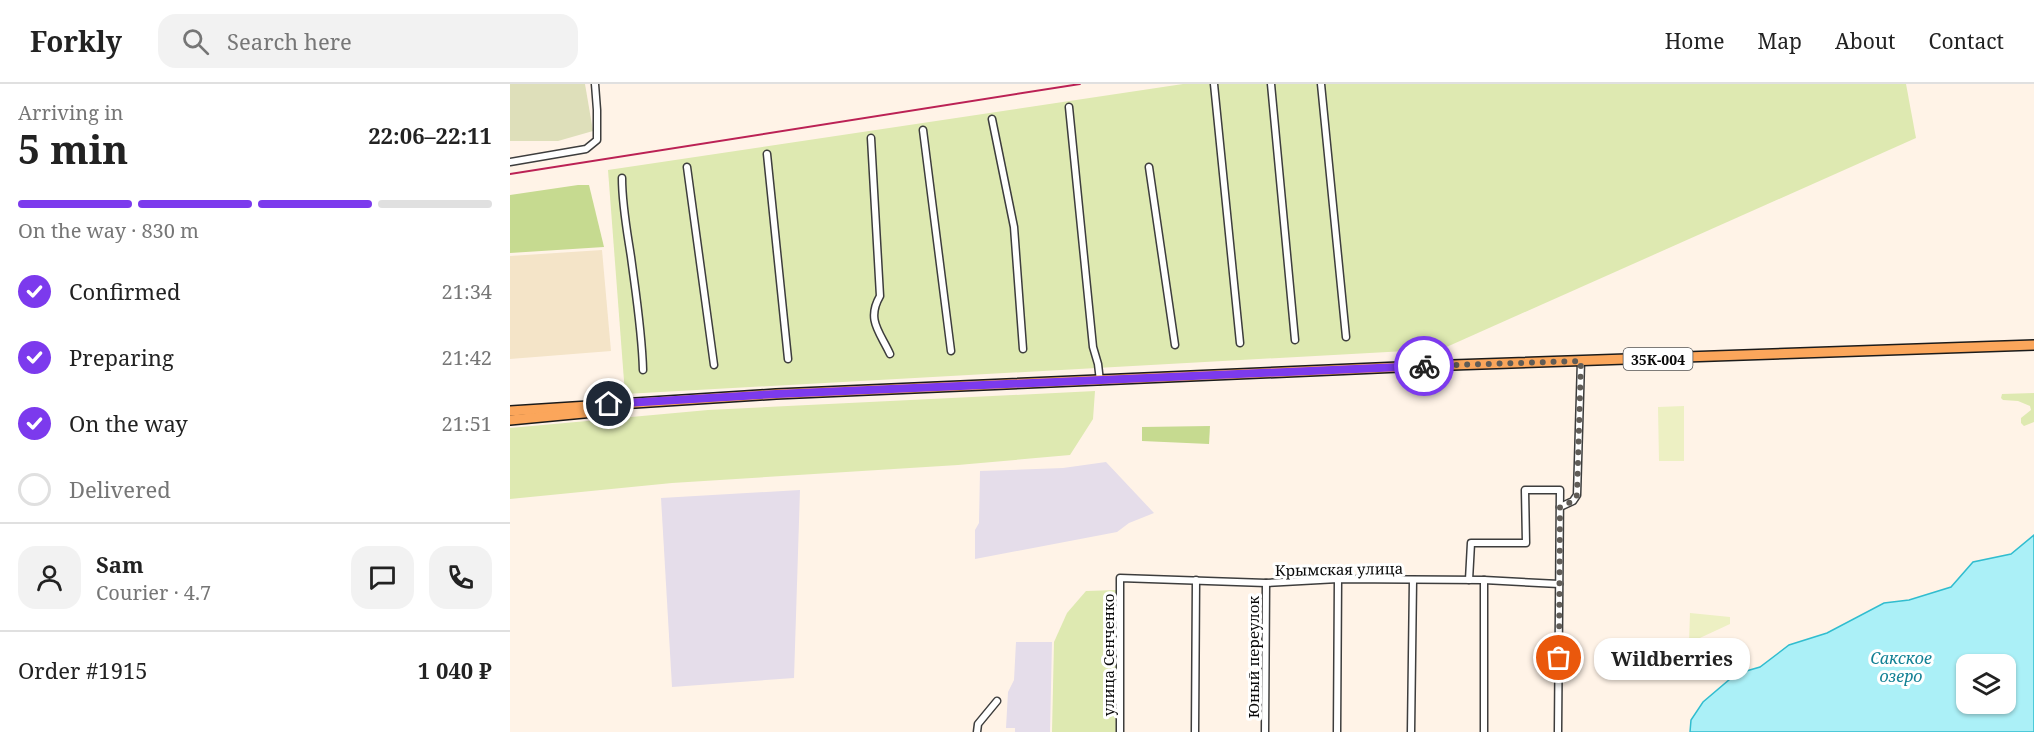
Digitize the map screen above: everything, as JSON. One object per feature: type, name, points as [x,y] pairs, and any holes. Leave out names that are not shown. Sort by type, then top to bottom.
[{"type":"main road","name":"35К-004","points":[[510,411],[776,394],[1412,367],[2034,345]]},
{"type":"main road","points":[[510,420],[605,411],[625,403]]},
{"type":"street","points":[[510,162],[566,154],[586,148],[597,140],[594,84]]},
{"type":"street","points":[[1214,84],[1240,343]]},
{"type":"street","points":[[1271,84],[1295,340]]},
{"type":"street","points":[[1322,84],[1346,336]]},
{"type":"street","points":[[1069,107],[1094,348],[1100,381]]},
{"type":"street","points":[[992,119],[1014,227],[1023,349]]},
{"type":"street","points":[[923,130],[951,351]]},
{"type":"street","points":[[871,138],[880,297],[873,307],[873,317],[890,354]]},
{"type":"street","points":[[767,154],[788,359]]},
{"type":"street","points":[[687,167],[714,365]]},
{"type":"street","points":[[1149,167],[1175,345]]},
{"type":"street","points":[[622,178],[622,198],[641,335],[643,370]]},
{"type":"street","points":[[1560,507],[1573,501],[1577,495],[1581,361]]},
{"type":"street","points":[[1469,580],[1471,543],[1526,543],[1525,490],[1560,490],[1558,732]]},
{"type":"street","name":"Крымская улица","points":[[1120,578],[1266,583],[1338,579],[1413,579],[1559,584]]},
{"type":"street","name":"улица Сенченко","points":[[1120,578],[1120,732]]},
{"type":"street","points":[[1195,732],[1196,579]]},
{"type":"street","points":[[1337,732],[1338,579]]},
{"type":"street","points":[[1411,732],[1413,579]]},
{"type":"street","points":[[1484,580],[1484,732]]},
{"type":"street","name":"Юный переулок","points":[[1265,732],[1266,583]]},
{"type":"street","points":[[977,732],[978,724],[997,700]]},
{"type":"shaded area","points":[[602,250],[611,351],[510,359],[510,256]]},
{"type":"shaded area","points":[[1106,462],[1154,513],[1129,523],[1117,532],[975,559],[975,530],[979,523],[980,471],[1063,468]]},
{"type":"shaded area","points":[[800,490],[794,678],[672,687],[661,498]]},
{"type":"shaded area","points":[[1016,642],[1052,642],[1050,732],[1015,732],[1015,728],[1006,728],[1008,692],[1014,680]]},
{"type":"green space","points":[[510,84],[585,84],[593,131],[558,141],[510,141]]},
{"type":"green space","points":[[1183,84],[1906,84],[1916,138],[1442,349],[625,394],[608,170]]},
{"type":"green space","points":[[589,185],[604,247],[510,253],[510,195]]},
{"type":"green space","points":[[1095,391],[1093,419],[1070,455],[958,465],[672,483],[510,499],[510,428],[708,410]]},
{"type":"green space","points":[[2034,393],[2034,422],[2024,426],[2021,418],[2031,410],[2030,406],[2018,401],[2003,400],[2002,394]]},
{"type":"green space","points":[[1684,406],[1684,461],[1659,461],[1658,407]]},
{"type":"green space","points":[[1210,426],[1209,444],[1142,441],[1142,427]]},
{"type":"green space","points":[[1116,590],[1116,732],[1052,732],[1054,642],[1067,613],[1086,591]]},
{"type":"green space","points":[[1690,613],[1730,617],[1730,624],[1689,643]]},
{"type":"water","name":"Сакское озеро","points":[[2034,535],[2034,732],[1690,732],[1691,720],[1703,702],[1736,674],[1760,667],[1789,645],[1827,633],[1884,603],[1909,600],[1951,587],[1973,562],[2011,554]]},
{"type":"railway","points":[[510,174],[1080,84]]},
{"type":"way so far","points":[[1424,366],[1581,361],[1577,495],[1573,501],[1560,507],[1559,658]]},
{"type":"place","name":"Wildberries","points":[[1559,658]]},
{"type":"route","points":[[609,404],[776,394],[1424,366]]}]
